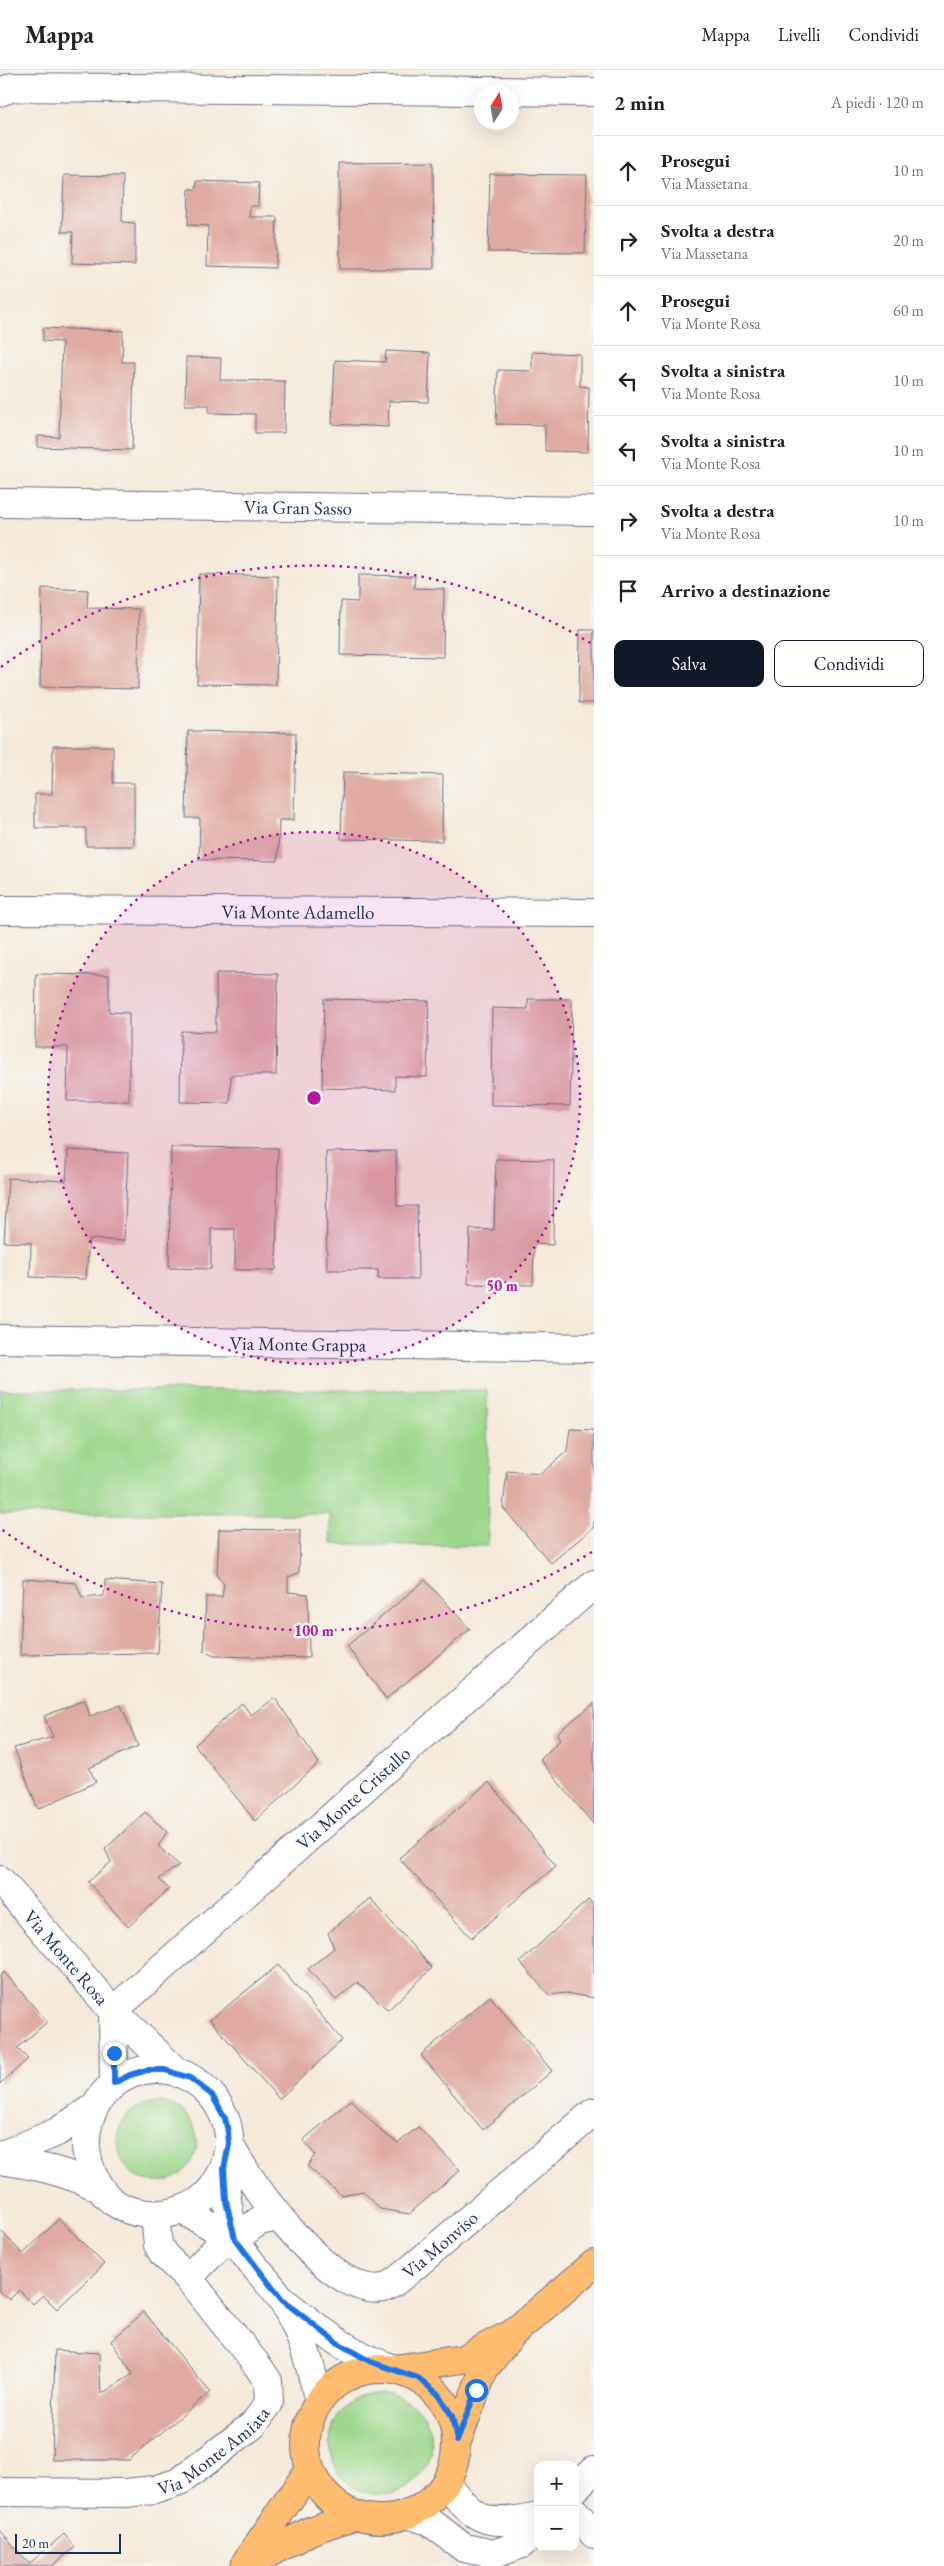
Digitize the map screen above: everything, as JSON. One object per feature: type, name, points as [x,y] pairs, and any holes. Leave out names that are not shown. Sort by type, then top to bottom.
[{"type":"main road","points":[[513,2333],[463,2359],[394,2369],[372,2369],[351,2375],[333,2386],[318,2402],[309,2423],[306,2446],[310,2469],[321,2488],[336,2504],[356,2515],[381,2519],[407,2514],[422,2507],[446,2483],[454,2462],[457,2441],[484,2369],[513,2333],[594,2264]]},
{"type":"main road","points":[[394,2369],[418,2378],[438,2394],[452,2416],[457,2441]]},
{"type":"main road","points":[[244,2566],[310,2469]]},
{"type":"main road","points":[[244,2566],[312,2530],[356,2515]]},
{"type":"street","points":[[0,92],[13,87],[594,92]]},
{"type":"street","name":"Via Gran Sasso","points":[[0,503],[594,511]]},
{"type":"street","name":"Via Monte Adamello","points":[[0,910],[594,913]]},
{"type":"street","name":"Via Monte Grappa","points":[[0,1339],[594,1348]]},
{"type":"street","name":"Via Monte Cristallo","points":[[113,2011],[594,1584]]},
{"type":"street","name":"Via Monte Rosa","points":[[0,1880],[113,2011],[178,2074]]},
{"type":"street","name":"Via Monte Rosa","points":[[113,2011],[114,2083]]},
{"type":"street","name":"Via Monte Rosa","points":[[227,2156],[214,2187],[200,2201],[182,2210],[154,2215],[124,2207],[100,2188],[89,2169],[84,2148],[86,2126],[94,2106],[114,2083],[130,2075],[147,2070],[165,2070],[190,2078],[212,2095],[225,2118],[227,2156],[226,2201],[235,2239]]},
{"type":"street","points":[[0,2158],[57,2132],[94,2106]]},
{"type":"street","name":"Via Monviso","points":[[227,2156],[242,2169],[278,2217],[299,2241],[344,2279],[356,2285],[384,2288],[411,2269],[594,2112]]},
{"type":"street","points":[[0,2158],[59,2170],[100,2188]]},
{"type":"street","name":"Via Monte Rosa","points":[[182,2210],[235,2239],[282,2300],[301,2340],[318,2402]]},
{"type":"street","name":"Via Monte Amiata","points":[[0,2492],[126,2493],[154,2490],[179,2482],[253,2425],[269,2403],[268,2381],[236,2336],[188,2278],[172,2265],[158,2245],[154,2215]]},
{"type":"street","points":[[188,2278],[212,2252],[235,2239],[259,2221],[278,2217]]},
{"type":"street","name":"Via Monte Rosa","points":[[282,2300],[336,2342],[371,2362],[394,2369]]},
{"type":"street","points":[[579,2484],[594,2470]]},
{"type":"street","points":[[446,2483],[470,2511],[490,2521],[506,2523],[534,2517]]},
{"type":"street","points":[[407,2514],[429,2521],[464,2548],[494,2554],[522,2544],[534,2530]]},
{"type":"street","points":[[579,2517],[594,2534]]},
{"type":"green space","points":[[0,1390],[487,1390],[488,1546],[331,1544],[330,1514],[0,1514]]},
{"type":"green space","points":[[157,2102],[172,2105],[185,2114],[194,2127],[197,2142],[194,2157],[185,2170],[172,2179],[157,2182],[142,2179],[129,2170],[120,2157],[117,2142],[120,2127],[129,2114],[142,2105]]},
{"type":"green space","points":[[381,2393],[400,2397],[417,2408],[428,2425],[432,2444],[428,2463],[417,2480],[400,2491],[381,2495],[362,2491],[345,2480],[334,2463],[330,2444],[334,2425],[345,2408],[362,2397]]},
{"type":"building","points":[[433,162],[434,269],[340,269],[339,163]]},
{"type":"building","points":[[490,174],[587,175],[585,253],[488,252]]},
{"type":"building","points":[[64,175],[123,176],[122,222],[135,223],[135,265],[72,263],[73,232],[62,232]]},
{"type":"building","points":[[197,181],[259,183],[258,206],[250,206],[249,217],[277,217],[275,268],[207,266],[208,226],[188,225],[189,189],[196,189]]},
{"type":"building","points":[[43,328],[123,331],[122,362],[134,362],[132,450],[38,447],[38,436],[59,437],[62,342],[43,341]]},
{"type":"building","points":[[386,351],[430,353],[428,402],[389,401],[388,427],[332,424],[335,360],[385,362]]},
{"type":"building","points":[[532,352],[580,354],[580,386],[589,387],[588,452],[545,451],[545,425],[496,424],[498,370],[532,371]]},
{"type":"building","points":[[186,357],[221,358],[220,380],[285,381],[284,433],[255,433],[255,414],[209,413],[209,405],[185,405]]},
{"type":"building","points":[[199,574],[278,576],[276,685],[197,684]]},
{"type":"building","points":[[358,575],[415,576],[414,588],[444,589],[443,657],[340,655],[341,601],[358,602]]},
{"type":"building","points":[[42,588],[88,590],[87,608],[139,609],[138,689],[40,687]]},
{"type":"building","points":[[580,630],[594,630],[594,703],[579,703]]},
{"type":"building","points":[[188,731],[296,733],[294,820],[279,820],[278,861],[199,860],[200,818],[186,818]]},
{"type":"building","points":[[53,746],[113,746],[113,783],[134,783],[134,846],[86,846],[86,828],[35,828],[35,794],[52,794]]},
{"type":"building","points":[[343,772],[443,775],[442,841],[341,839]]},
{"type":"building","points":[[216,973],[278,974],[276,1075],[231,1075],[230,1103],[180,1102],[181,1031],[216,1032]]},
{"type":"building","points":[[36,974],[109,975],[109,1012],[129,1013],[129,1101],[67,1101],[68,1047],[35,1047]]},
{"type":"building","points":[[324,999],[429,1001],[427,1077],[395,1076],[395,1090],[322,1088]]},
{"type":"building","points":[[528,999],[572,999],[570,1106],[491,1105],[492,1008],[528,1009]]},
{"type":"building","points":[[171,1147],[278,1148],[276,1270],[235,1270],[235,1229],[211,1229],[211,1269],[169,1268]]},
{"type":"building","points":[[68,1150],[128,1153],[124,1241],[89,1239],[86,1279],[30,1277],[31,1243],[4,1242],[8,1178],[66,1181]]},
{"type":"building","points":[[396,1151],[397,1206],[417,1206],[418,1279],[378,1279],[378,1270],[327,1270],[326,1152]]},
{"type":"building","points":[[496,1159],[554,1160],[553,1245],[534,1244],[533,1285],[468,1284],[470,1229],[494,1230]]},
{"type":"building","points":[[570,1429],[594,1430],[594,1527],[551,1563],[503,1508],[507,1471],[541,1474],[567,1451]]},
{"type":"building","points":[[219,1529],[300,1530],[299,1573],[288,1577],[288,1592],[308,1594],[309,1658],[214,1656],[204,1651],[206,1597],[222,1597],[224,1584],[217,1576]]},
{"type":"building","points":[[23,1579],[76,1583],[82,1598],[104,1596],[105,1580],[162,1584],[158,1653],[20,1655]]},
{"type":"building","points":[[425,1580],[470,1629],[386,1699],[347,1646]]},
{"type":"building","points":[[275,1698],[319,1763],[255,1821],[195,1745],[242,1703],[251,1715]]},
{"type":"building","points":[[85,1700],[90,1716],[121,1705],[138,1746],[89,1768],[96,1782],[38,1809],[14,1748],[53,1737],[44,1716]]},
{"type":"building","points":[[594,1703],[594,1825],[540,1760],[560,1740],[557,1733]]},
{"type":"building","points":[[489,1782],[556,1866],[471,1938],[399,1858]]},
{"type":"building","points":[[145,1812],[167,1832],[158,1846],[179,1865],[159,1879],[169,1889],[128,1927],[88,1882],[111,1862],[105,1849]]},
{"type":"building","points":[[370,1898],[432,1968],[388,2010],[357,1982],[336,2000],[308,1969],[334,1948],[328,1933]]},
{"type":"building","points":[[588,1900],[594,1905],[594,1998],[565,1993],[549,1995],[520,1962]]},
{"type":"building","points":[[278,1965],[342,2040],[279,2099],[210,2020]]},
{"type":"building","points":[[4,1972],[47,2022],[17,2048],[28,2059],[0,2084],[0,1976]]},
{"type":"building","points":[[490,1996],[552,2071],[483,2130],[421,2055]]},
{"type":"building","points":[[351,2100],[382,2132],[398,2143],[418,2127],[460,2170],[409,2214],[380,2209],[363,2191],[341,2195],[307,2166],[315,2155],[303,2140]]},
{"type":"building","points":[[59,2219],[104,2264],[57,2309],[43,2295],[33,2304],[19,2290],[9,2300],[0,2291],[0,2230],[23,2254]]},
{"type":"building","points":[[144,2312],[210,2392],[129,2460],[52,2460],[55,2350],[99,2353],[101,2394],[133,2374],[111,2341]]},
{"type":"building","points":[[0,2530],[29,2564],[64,2534],[75,2547],[52,2566],[0,2566]]},
{"type":"route","points":[[114,2053],[114,2083],[130,2075],[147,2070],[165,2070],[190,2078],[212,2095],[225,2118],[228,2132],[228,2158],[224,2169],[226,2201],[235,2239],[282,2300],[336,2342],[371,2362],[418,2378],[438,2394],[452,2416],[457,2441],[476,2390]]}]
